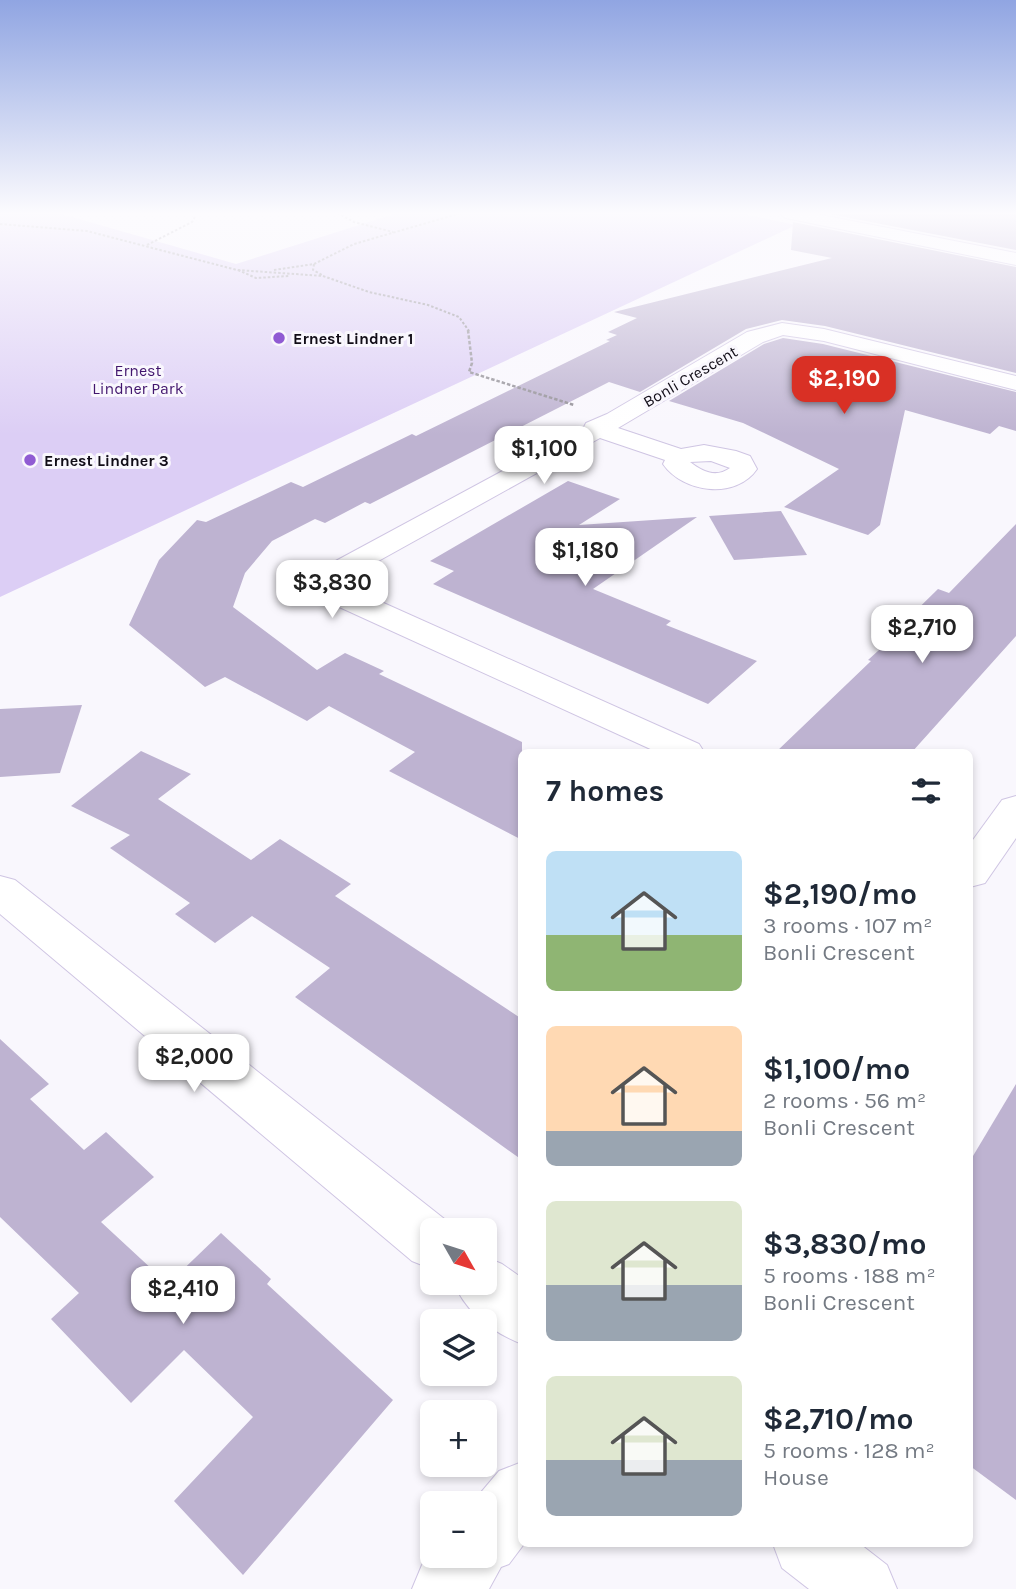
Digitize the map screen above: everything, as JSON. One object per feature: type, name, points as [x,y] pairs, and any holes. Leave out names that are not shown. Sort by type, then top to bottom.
[{"type":"street","name":"Bonli Crescent","points":[[679,749],[348,599],[334,586],[343,569],[755,338],[782,329],[824,335],[1016,383]]},
{"type":"street","points":[[605,424],[680,457]]},
{"type":"street","points":[[973,869],[1016,809]]},
{"type":"street","points":[[0,891],[420,1232]]},
{"type":"street","points":[[497,1295],[518,1312]]},
{"type":"street","points":[[497,1525],[518,1499]]},
{"type":"street","points":[[810,1547],[863,1589]]},
{"type":"street","points":[[446,1589],[463,1568]]},
{"type":"path","points":[[355,287],[428,305],[459,317],[469,331],[472,363],[469,372],[605,424]]},
{"type":"green space","name":"Ernest Lindner Park","points":[[0,287],[663,287],[0,597]]},
{"type":"building","points":[[714,287],[1016,287],[1016,373],[825,326],[782,320],[746,329],[640,392],[609,382],[370,504],[365,502],[325,523],[315,519],[272,541],[245,573],[233,607],[317,670],[345,653],[384,671],[379,674],[522,742],[522,749],[518,749],[518,838],[389,771],[415,752],[329,706],[307,721],[225,677],[205,687],[129,625],[159,560],[197,520],[206,522],[291,482],[303,487],[412,434],[416,436],[610,341],[606,340],[617,335],[608,332],[637,318],[614,312]]},
{"type":"building","points":[[783,338],[823,344],[1016,392],[1016,431],[999,426],[990,434],[905,410],[880,525],[868,535],[784,507],[839,469],[743,423],[669,401],[764,344]]},
{"type":"building","points":[[568,481],[620,499],[579,525],[697,517],[593,589],[671,621],[666,625],[757,661],[708,704],[433,584],[454,571],[430,561]]},
{"type":"building","points":[[781,511],[807,555],[734,560],[709,516]]},
{"type":"building","points":[[1016,524],[1016,636],[915,749],[779,749],[871,661],[868,660],[889,641],[886,640],[938,589],[949,593]]},
{"type":"building","points":[[82,705],[60,773],[0,777],[0,709]]},
{"type":"building","points":[[141,751],[191,774],[158,799],[251,860],[280,839],[351,884],[335,896],[518,1016],[518,1157],[295,997],[330,968],[252,916],[215,943],[175,914],[190,903],[110,848],[130,835],[71,806]]},
{"type":"building","points":[[0,1039],[49,1084],[30,1099],[84,1150],[106,1132],[154,1177],[101,1222],[168,1284],[221,1233],[271,1279],[267,1284],[393,1400],[243,1575],[174,1501],[253,1417],[184,1350],[131,1403],[51,1319],[79,1293],[0,1217]]},
{"type":"building","points":[[1016,1084],[1016,1500],[973,1468],[973,1156]]},
{"type":"place","name":"Ernest Lindner 1","points":[[279,338]]},
{"type":"place","name":"Ernest Lindner 3","points":[[30,460]]}]
